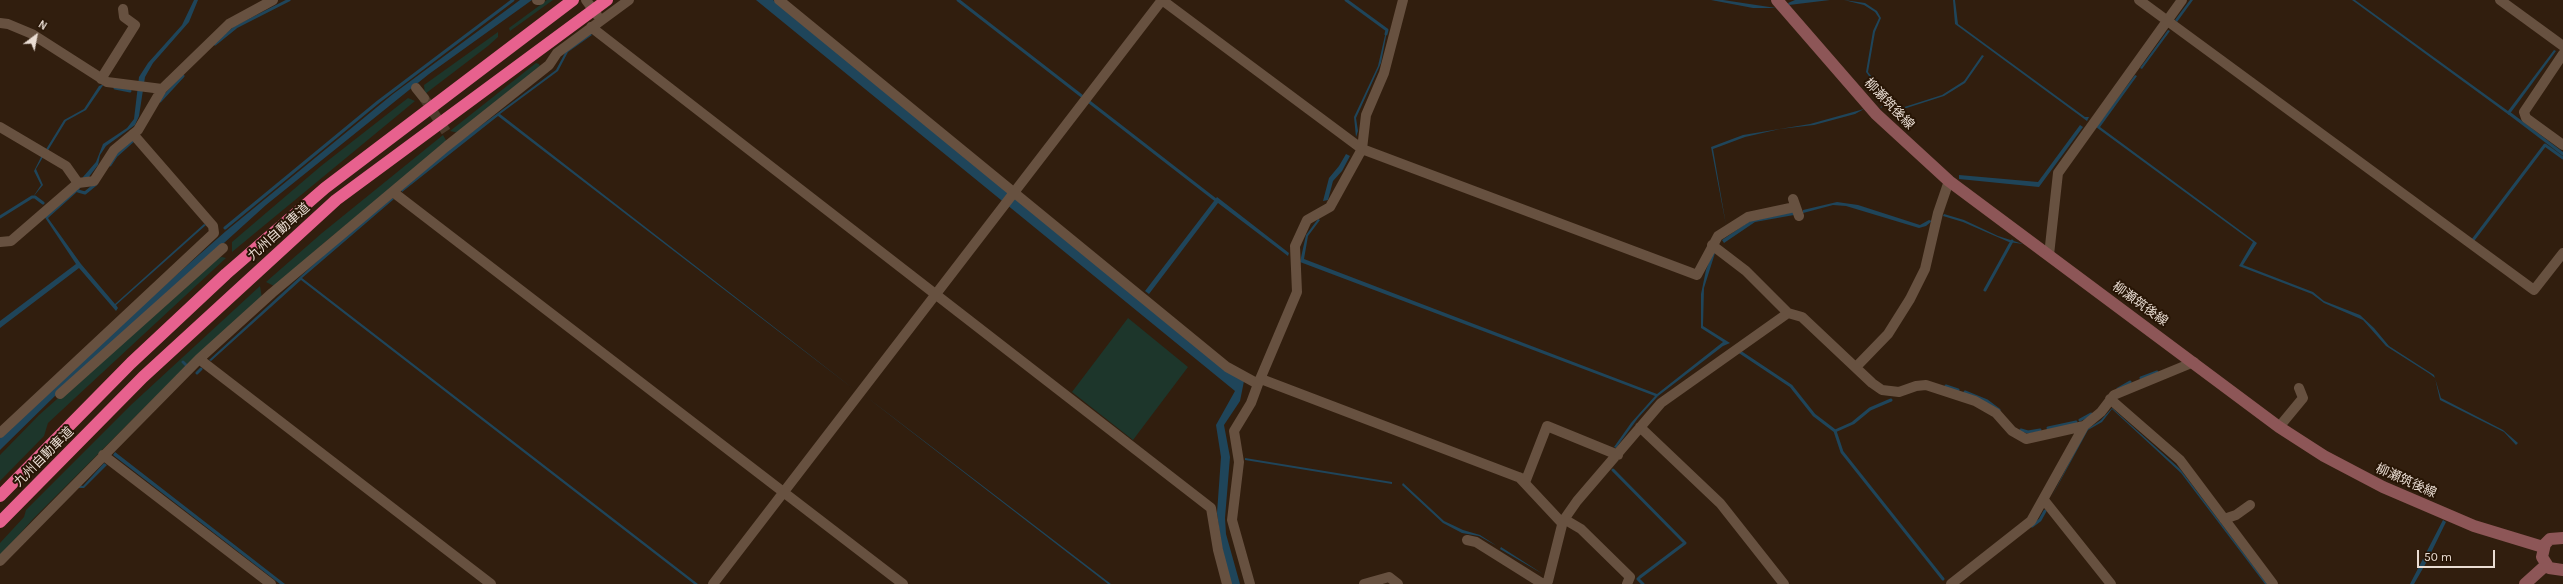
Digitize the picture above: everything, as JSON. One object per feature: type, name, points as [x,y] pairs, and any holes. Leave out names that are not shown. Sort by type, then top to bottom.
[{"type":"highway","name":"九州自動車道","points":[[0,496],[131,363],[226,274],[325,188],[573,0]]},
{"type":"highway","name":"九州自動車道","points":[[0,522],[143,377],[336,200],[533,53],[607,0]]},
{"type":"main road","name":"柳瀬筑後線","points":[[1777,0],[1876,114],[1949,182],[2280,427],[2324,456],[2382,487],[2474,526],[2543,547]]},
{"type":"main road","points":[[2563,538],[2550,539],[2543,547],[2542,557],[2546,565],[2556,571],[2563,570]]},
{"type":"main road","points":[[2525,584],[2546,565]]},
{"type":"street","points":[[0,242],[11,241],[78,183],[94,181],[114,150],[138,130],[162,89],[229,24],[255,3],[273,0]]},
{"type":"street","points":[[586,0],[600,20]]},
{"type":"street","points":[[0,561],[199,359],[272,293],[453,142],[550,65],[557,53],[629,0]]},
{"type":"street","points":[[779,0],[1228,367],[1260,381],[1526,480],[1548,426],[1618,455]]},
{"type":"street","points":[[713,584],[1162,0],[1362,148],[1697,275],[1718,236],[1748,217],[1796,207]]},
{"type":"street","points":[[1250,584],[1232,520],[1240,462],[1234,431],[1251,402],[1297,292],[1295,246],[1308,220],[1330,207],[1362,148],[1366,114],[1384,73],[1403,0]]},
{"type":"street","points":[[2138,0],[2534,290],[2563,253]]},
{"type":"street","points":[[2049,255],[2058,172],[2182,0]]},
{"type":"street","points":[[2500,0],[2563,46],[2524,112],[2526,118],[2563,145]]},
{"type":"street","points":[[100,79],[135,25],[124,16],[123,9]]},
{"type":"street","points":[[0,23],[32,34],[100,79],[107,82],[162,89]]},
{"type":"street","points":[[591,27],[936,293],[1211,508],[1218,550],[1227,584]]},
{"type":"street","points":[[416,88],[424,98]]},
{"type":"street","points":[[0,128],[66,166],[78,183]]},
{"type":"street","points":[[447,133],[453,142]]},
{"type":"street","points":[[0,433],[214,233],[213,226],[133,134]]},
{"type":"street","points":[[1856,367],[1888,334],[1910,299],[1925,269],[1938,213],[1949,182]]},
{"type":"street","points":[[393,192],[903,584]]},
{"type":"street","points":[[1712,245],[1746,271],[1788,313],[1802,317],[1882,390],[1899,392],[1916,386],[1926,385],[1975,402],[1996,413],[2012,431],[2026,439],[2084,426]]},
{"type":"street","points":[[60,394],[223,248]]},
{"type":"street","points":[[1467,540],[1476,542],[1547,583],[1563,521],[1577,501],[1661,403],[1788,313]]},
{"type":"street","points":[[199,359],[491,584]]},
{"type":"street","points":[[1952,584],[2031,521],[2084,426],[2101,412],[2114,395],[2194,362]]},
{"type":"street","points":[[2280,427],[2303,398],[2299,388]]},
{"type":"street","points":[[2110,399],[2180,460],[2273,584]]},
{"type":"street","points":[[1640,427],[1720,503],[1784,584]]},
{"type":"street","points":[[104,454],[271,584]]},
{"type":"street","points":[[1520,477],[1563,521],[1581,529],[1630,577],[1627,584]]},
{"type":"street","points":[[2044,500],[2111,584]]},
{"type":"street","points":[[2224,519],[2236,515],[2250,505]]},
{"type":"street","points":[[1364,584],[1389,577],[1398,584]]},
{"type":"green space","points":[[547,0],[553,0],[510,31],[509,28]]},
{"type":"green space","points":[[498,32],[498,37],[488,46],[425,94],[424,85]]},
{"type":"green space","points":[[536,63],[539,64],[541,68],[459,133],[450,131]]},
{"type":"green space","points":[[408,98],[415,101],[232,252],[232,242],[321,166]]},
{"type":"green space","points":[[443,135],[447,142],[324,243],[276,287],[266,282],[322,233]]},
{"type":"green space","points":[[222,257],[226,258],[48,423],[44,436],[0,481],[0,455],[39,415],[215,259]]},
{"type":"green space","points":[[260,286],[262,298],[184,368],[33,519],[0,556],[0,543],[24,517],[26,510],[132,404]]},
{"type":"green space","points":[[1128,318],[1188,367],[1133,440],[1072,392]]},
{"type":"water","points":[[194,0],[198,0],[189,22],[153,63],[145,77],[139,116],[135,125],[106,146],[100,155],[98,165],[78,191],[48,218],[81,264],[115,304],[204,224],[206,225],[116,305],[118,308],[116,311],[79,268],[0,328],[0,321],[76,264],[44,216],[79,186],[83,177],[96,162],[103,144],[127,128],[134,119],[139,77],[148,63],[182,25]]},
{"type":"water","points":[[520,0],[532,0],[429,74],[266,205],[58,393],[0,450],[0,438],[99,343],[226,231],[393,94]]},
{"type":"water","points":[[756,0],[773,0],[1244,381],[1240,401],[1224,425],[1230,457],[1225,518],[1226,534],[1240,584],[1230,584],[1221,543],[1217,513],[1221,457],[1216,425],[1235,391]]},
{"type":"water","points":[[1711,0],[1723,0],[1776,8],[1753,8]]},
{"type":"water","points":[[1795,0],[1830,0],[1789,5],[1788,3]]},
{"type":"water","points":[[1844,0],[1865,3],[1877,11],[1881,18],[1875,32],[1868,72],[1879,86],[1883,96],[1881,97],[1877,87],[1866,72],[1873,31],[1879,18],[1875,12],[1864,5]]},
{"type":"water","points":[[1953,0],[1955,0],[1958,24],[2085,117],[2089,117],[2087,121],[1955,24]]},
{"type":"water","points":[[2190,0],[2193,0],[2177,22],[2175,20]]},
{"type":"water","points":[[2352,0],[2355,0],[2508,111],[2554,50],[2556,51],[2509,115]]},
{"type":"water","points":[[2168,30],[2170,31],[2142,69],[2140,68]]},
{"type":"water","points":[[1386,31],[1381,63],[1356,118],[1358,131],[1356,137],[1354,117],[1378,66]]},
{"type":"water","points":[[590,33],[592,35],[568,52],[558,71],[500,114],[855,390],[498,116],[402,192],[401,190],[456,144],[556,70],[566,51]]},
{"type":"water","points":[[1982,55],[1984,56],[1965,83],[1944,96],[1894,112],[1888,105],[1880,108],[1887,101],[1895,110],[1942,95],[1964,81]]},
{"type":"water","points":[[2135,75],[2137,76],[2100,127],[2257,243],[2243,265],[2313,292],[2324,301],[2360,315],[2374,328],[2389,346],[2434,375],[2435,378],[2386,346],[2363,320],[2324,303],[2312,294],[2239,266],[2253,242],[2096,127]]},
{"type":"water","points":[[104,84],[86,110],[66,121],[47,152],[45,151],[64,120],[84,109],[99,86]]},
{"type":"water","points":[[1864,109],[1855,114],[1814,125],[1780,129],[1745,137],[1713,149],[1726,225],[1711,147],[1743,135],[1810,124]]},
{"type":"water","points":[[2080,125],[2083,127],[2039,187],[1959,179],[1959,175],[2038,182]]},
{"type":"water","points":[[1346,154],[1350,156],[1342,171],[1333,181],[1328,200],[1323,201],[1329,178],[1339,166]]},
{"type":"water","points":[[41,157],[43,157],[36,169],[43,185],[33,197],[41,185],[34,171]]},
{"type":"water","points":[[1217,197],[1289,253],[1288,256],[1218,203],[1149,294],[1145,291]]},
{"type":"water","points":[[392,198],[394,199],[302,278],[698,584],[694,584],[301,280],[211,361],[209,360],[337,243]]},
{"type":"water","points":[[1837,202],[1858,205],[1920,225],[1929,220],[1932,221],[1926,226],[1919,228],[1846,206],[1833,205],[1803,213],[1803,210]]},
{"type":"water","points":[[1793,212],[1794,215],[1755,222],[1724,243],[1722,240],[1750,221]]},
{"type":"water","points":[[1944,214],[1964,220],[1998,236],[2023,244],[2009,242],[1963,222],[1943,216]]},
{"type":"water","points":[[1318,219],[1320,220],[1308,236],[1304,259],[1657,394],[1723,342],[1701,328],[1701,294],[1706,270],[1713,252],[1715,253],[1704,288],[1703,326],[1730,343],[1723,346],[1658,396],[1638,418],[1616,448],[1614,447],[1631,423],[1655,396],[1300,262],[1306,235]]},
{"type":"water","points":[[2435,379],[2441,398],[2503,430],[2518,443],[2516,445],[2504,432],[2440,400]]},
{"type":"water","points":[[864,395],[1111,584],[1108,584]]},
{"type":"water","points":[[2112,408],[2180,469],[2267,584],[2265,584],[2181,473],[2112,409],[2102,422],[2088,430],[2051,498],[2086,430],[2101,420]]},
{"type":"water","points":[[115,452],[285,584],[280,584],[113,455]]},
{"type":"water","points":[[1245,458],[1392,482],[1392,484],[1245,460]]},
{"type":"water","points":[[104,463],[107,465],[84,488],[78,488],[79,485],[83,486]]},
{"type":"water","points":[[1403,483],[1444,521],[1463,530],[1480,535],[1497,546],[1479,536],[1462,533],[1443,523],[1402,485]]},
{"type":"water","points":[[2443,520],[2446,522],[2426,563],[2414,584],[2410,584]]},
{"type":"water","points":[[1501,547],[1543,574],[1500,549]]},
{"type":"waterway","points":[[215,44],[236,27],[289,0]]},
{"type":"waterway","points":[[225,228],[378,102],[513,0]]},
{"type":"waterway","points":[[958,0],[1217,201]]},
{"type":"waterway","points":[[1346,0],[1387,30],[1386,34]]},
{"type":"waterway","points":[[160,101],[183,76]]},
{"type":"waterway","points":[[115,88],[130,91]]},
{"type":"waterway","points":[[2509,113],[2563,154]]},
{"type":"waterway","points":[[110,165],[116,156],[135,139]]},
{"type":"waterway","points":[[2473,240],[2545,145],[2563,158]]},
{"type":"waterway","points":[[78,191],[85,193],[96,184]]},
{"type":"waterway","points":[[0,217],[32,197],[35,197],[43,203]]},
{"type":"waterway","points":[[1985,290],[2012,241]]},
{"type":"waterway","points":[[1740,352],[1791,386],[1814,415],[1835,431],[1853,423],[1870,409],[1891,400]]},
{"type":"waterway","points":[[183,362],[187,366]]},
{"type":"waterway","points":[[197,373],[201,369]]},
{"type":"waterway","points":[[2141,378],[2157,372]]},
{"type":"waterway","points":[[2118,389],[2130,382]]},
{"type":"waterway","points":[[1946,386],[1958,390]]},
{"type":"waterway","points":[[1965,392],[1987,401],[1999,410]]},
{"type":"waterway","points":[[2080,420],[2091,414]]},
{"type":"waterway","points":[[2048,428],[2076,422]]},
{"type":"waterway","points":[[2021,430],[2028,432],[2040,430]]},
{"type":"waterway","points":[[1835,431],[1842,452],[1943,579]]},
{"type":"waterway","points":[[1613,470],[1685,543],[1640,577],[1638,579],[1643,584]]},
{"type":"waterway","points":[[2032,526],[2040,520],[2045,511]]},
{"type":"tunnel","points":[[424,98],[447,133]]}]
